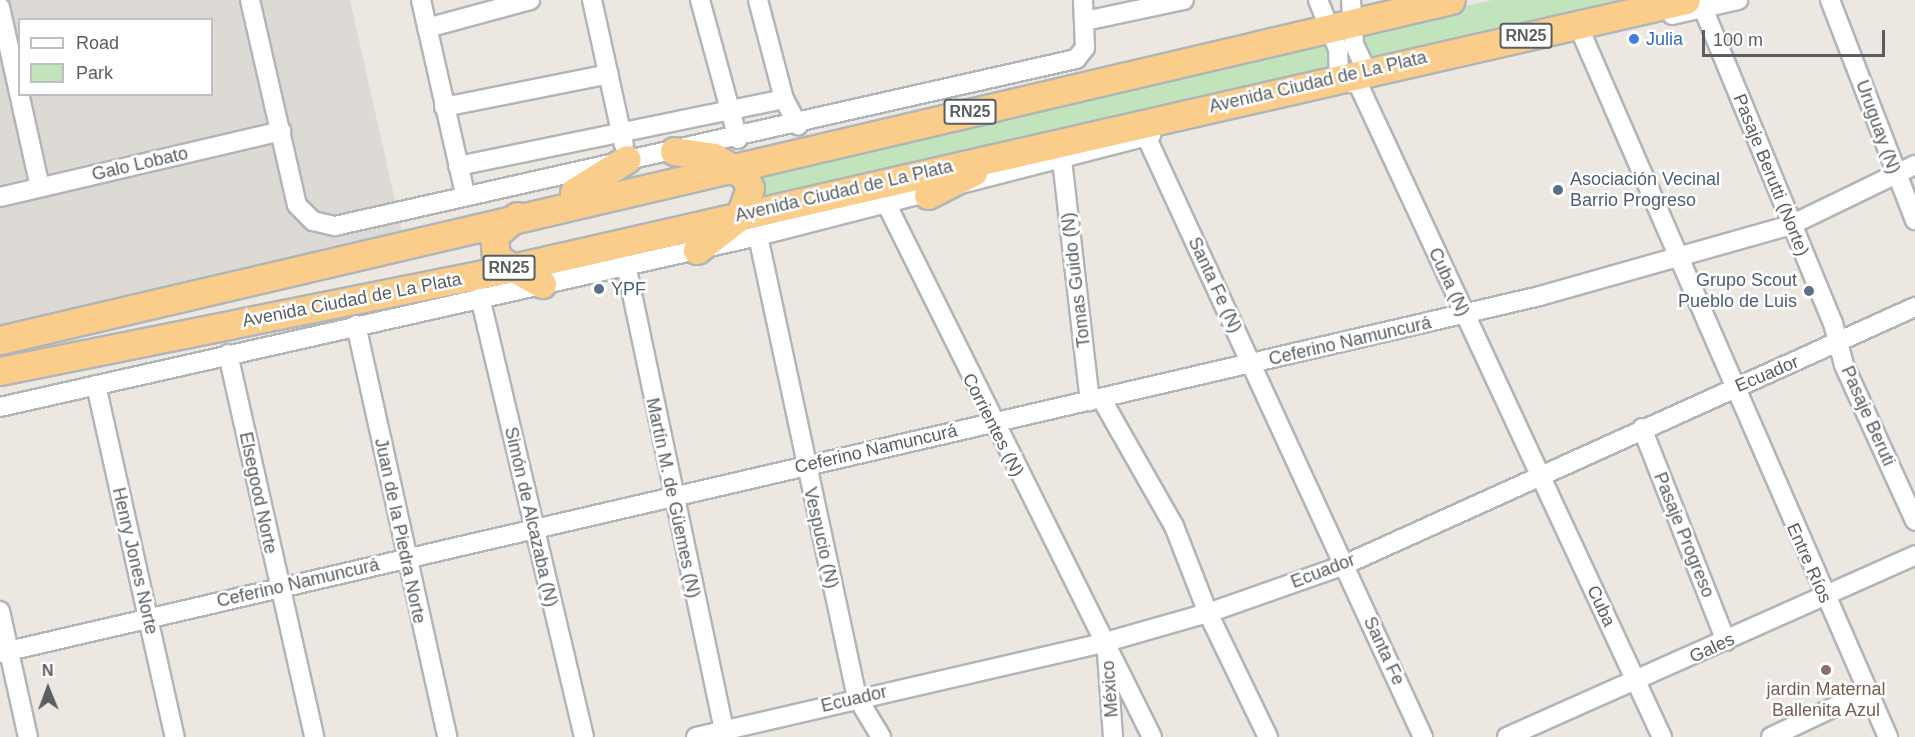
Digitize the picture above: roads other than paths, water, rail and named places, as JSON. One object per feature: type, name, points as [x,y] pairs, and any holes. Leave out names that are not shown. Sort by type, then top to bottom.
[{"type":"highway","points":[[1337,14],[1406,0]]},
{"type":"highway","points":[[1337,14],[1451,0]]},
{"type":"highway","name":"Avenida Ciudad de La Plata","points":[[0,371],[508,269],[1015,151],[1591,29],[1695,4]]},
{"type":"highway","name":"Avenida Ciudad de La Plata","points":[[0,340],[522,214],[1207,56],[1252,34],[1337,14]]},
{"type":"highway","points":[[1591,29],[1642,22]]},
{"type":"highway","points":[[542,284],[508,269],[496,258],[494,235],[522,214],[593,184],[624,147]]},
{"type":"highway","points":[[674,151],[733,167],[750,188],[740,216],[697,250]]},
{"type":"highway","points":[[928,195],[1015,151]]},
{"type":"street","points":[[250,0],[297,205],[313,221],[335,226],[465,194],[624,147],[730,111],[784,99]]},
{"type":"street","points":[[421,0],[465,194]]},
{"type":"street","points":[[427,28],[530,0]]},
{"type":"street","points":[[592,0],[624,147]]},
{"type":"street","points":[[700,0],[738,139]]},
{"type":"street","points":[[758,0],[784,99],[798,125]]},
{"type":"street","points":[[458,166],[624,147],[674,151],[738,139],[1076,59],[1085,48],[1083,0]]},
{"type":"street","points":[[1085,21],[1184,0]]},
{"type":"street","name":"Avenida Ciudad de La Plata","points":[[1642,22],[1695,4],[1738,0]]},
{"type":"street","name":"Uruguay (N)","points":[[1830,0],[1895,175],[1915,220]]},
{"type":"street","name":"Pasaje Berutti (Norte)","points":[[1695,4],[1791,225],[1838,343]]},
{"type":"street","points":[[0,7],[18,88]]},
{"type":"street","points":[[1337,14],[1338,49],[1355,78]]},
{"type":"street","points":[[1337,14],[1355,78]]},
{"type":"street","name":"Entre Ríos","points":[[1591,29],[1677,261],[1823,596],[1888,737]]},
{"type":"street","points":[[444,107],[609,74]]},
{"type":"street","name":"Avenida Ciudad de La Plata","points":[[0,407],[887,205],[1062,160],[1355,78]]},
{"type":"street","name":"Cuba (N)","points":[[1355,78],[1539,474]]},
{"type":"street","points":[[20,96],[40,187]]},
{"type":"street","name":"Galo Lobato","points":[[0,196],[281,130]]},
{"type":"street","name":"Santa Fe (N)","points":[[1146,136],[1344,565]]},
{"type":"street","name":"Tomas Guido (N)","points":[[1062,160],[1096,399],[1174,526],[1208,613],[1268,737]]},
{"type":"street","name":"Ceferino Namuncurá","points":[[4,652],[1463,314],[1677,261],[1791,225],[1915,165]]},
{"type":"street","name":"Corrientes (N)","points":[[887,205],[991,422],[1107,642],[1152,737]]},
{"type":"street","name":"Vespucio (N)","points":[[758,236],[805,465],[857,697],[881,737]]},
{"type":"street","name":"Martín M. de Güemes (N)","points":[[626,265],[671,496],[724,731]]},
{"type":"street","name":"Simón de Alcazaba (N)","points":[[480,297],[584,737]]},
{"type":"street","name":"Ecuador","points":[[696,737],[857,697],[1107,642],[1208,613],[1344,565],[1539,474],[1915,308]]},
{"type":"street","name":"Juan de la Piedra Norte","points":[[356,325],[405,558],[447,737]]},
{"type":"street","name":"Pasaje Beruti","points":[[1838,343],[1915,521]]},
{"type":"street","name":"Elsegood Norte","points":[[228,354],[314,737]]},
{"type":"street","name":"Henry Jones Norte","points":[[96,385],[175,737]]},
{"type":"street","name":"Pasaje Progreso","points":[[1642,428],[1726,641]]},
{"type":"street","name":"Cuba","points":[[1539,474],[1662,737]]},
{"type":"street","name":"Gales","points":[[1507,737],[1637,683],[1915,555]]},
{"type":"street","name":"Santa Fe","points":[[1344,565],[1423,737]]},
{"type":"street","points":[[0,611],[4,652],[28,737]]},
{"type":"street","name":"México","points":[[1107,642],[1114,737]]},
{"type":"street","points":[[1771,737],[1866,692]]},
{"type":"street","points":[[1114,737],[1124,720],[1142,716]]},
{"type":"place","name":"Julia","points":[[1634,39]]},
{"type":"place","name":"Asociación Vecinal Barrio Progreso","points":[[1558,190]]},
{"type":"place","name":"YPF","points":[[599,289]]},
{"type":"place","name":"Grupo Scout Pueblo de Luis","points":[[1809,291]]},
{"type":"place","name":"jardin Maternal Ballenita Azul","points":[[1826,670]]}]
